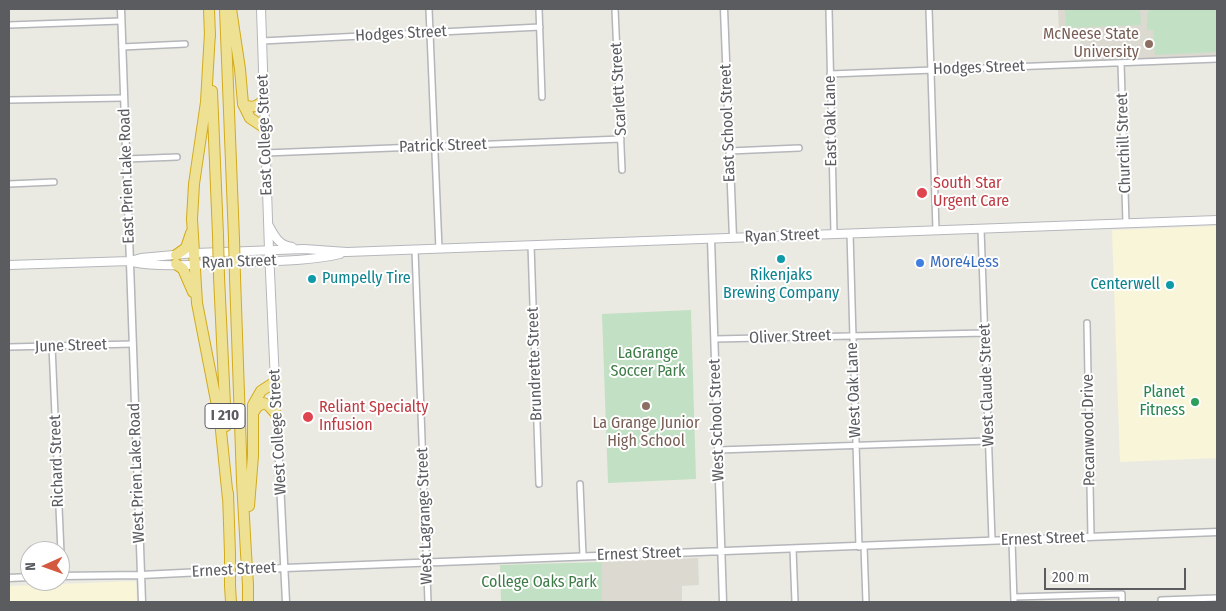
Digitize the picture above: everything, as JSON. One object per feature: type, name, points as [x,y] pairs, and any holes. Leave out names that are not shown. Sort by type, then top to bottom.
[{"type":"highway","name":"I 210","points":[[209,9],[231,602]]},
{"type":"highway","name":"I 210","points":[[225,9],[248,602]]},
{"type":"highway","points":[[231,9],[243,104],[250,118],[265,128]]},
{"type":"highway","points":[[210,32],[206,102],[194,184],[189,242],[176,259],[188,276],[198,309],[220,421],[228,499]]},
{"type":"highway","points":[[243,104],[248,107],[254,107],[264,100]]},
{"type":"highway","points":[[192,220],[198,309]]},
{"type":"highway","points":[[246,542],[253,456],[254,405],[256,398],[262,391],[275,382]]},
{"type":"highway","points":[[253,414],[257,406],[264,403],[277,415]]},
{"type":"main road","name":"East College Street","points":[[261,9],[269,261]]},
{"type":"main road","name":"Ryan Street","points":[[176,259],[195,253],[269,250],[304,249],[347,252],[415,250],[1217,220]]},
{"type":"main road","points":[[268,223],[276,239],[281,243],[304,249]]},
{"type":"main road","name":"Ryan Street","points":[[9,265],[130,261],[142,258],[176,259],[196,264],[302,259],[347,252]]},
{"type":"main road","name":"West College Street","points":[[269,261],[275,382]]},
{"type":"street","name":"East Prien Lake Road","points":[[121,9],[133,344]]},
{"type":"street","points":[[429,9],[439,249]]},
{"type":"street","points":[[539,9],[542,97]]},
{"type":"street","name":"Scarlett Street","points":[[615,9],[622,170]]},
{"type":"street","name":"East School Street","points":[[724,9],[733,238]]},
{"type":"street","name":"East Oak Lane","points":[[828,9],[834,234]]},
{"type":"street","points":[[929,9],[936,230]]},
{"type":"street","points":[[9,25],[121,21]]},
{"type":"street","name":"Hodges Street","points":[[262,41],[540,27]]},
{"type":"street","points":[[122,47],[185,44]]},
{"type":"street","name":"Hodges Street","points":[[830,74],[1217,59]]},
{"type":"street","name":"Churchill Street","points":[[1121,63],[1126,223]]},
{"type":"street","points":[[9,100],[124,98]]},
{"type":"street","name":"Patrick Street","points":[[266,153],[621,139]]},
{"type":"street","points":[[729,150],[799,148]]},
{"type":"street","points":[[126,159],[177,157]]},
{"type":"street","points":[[9,184],[54,182]]},
{"type":"street","name":"West Claude Street","points":[[981,229],[992,540]]},
{"type":"street","name":"West Oak Lane","points":[[850,234],[856,445],[866,602]]},
{"type":"street","name":"West School Street","points":[[711,239],[723,602]]},
{"type":"street","name":"Brundrette Street","points":[[531,245],[539,484]]},
{"type":"street","name":"West Lagrange Street","points":[[415,250],[428,602]]},
{"type":"street","name":"Pecanwood Drive","points":[[1087,323],[1091,537]]},
{"type":"street","name":"Oliver Street","points":[[715,339],[985,333]]},
{"type":"street","name":"June Street","points":[[9,348],[133,344]]},
{"type":"street","name":"West Prien Lake Road","points":[[133,344],[142,602]]},
{"type":"street","name":"Richard Street","points":[[52,346],[60,541]]},
{"type":"street","name":"West College Street","points":[[275,382],[286,602]]},
{"type":"street","points":[[718,450],[988,441]]},
{"type":"street","points":[[580,484],[583,556]]},
{"type":"street","name":"Ernest Street","points":[[70,576],[1217,532]]},
{"type":"street","points":[[1012,540],[1014,600],[1122,594],[1122,602]]},
{"type":"street","points":[[793,548],[794,602]]},
{"type":"street","points":[[1161,600],[1217,598]]},
{"type":"shaded area","name":"McNeese State University","points":[[1058,9],[1217,9],[1217,56],[1081,62],[1080,32],[1059,32]]},
{"type":"shaded area","points":[[1217,226],[1217,458],[1120,462],[1112,230]]},
{"type":"shaded area","points":[[698,558],[699,585],[682,586],[682,602],[602,602],[602,562]]},
{"type":"shaded area","points":[[136,581],[137,602],[9,602],[9,586],[20,586],[20,591],[70,591],[70,584]]},
{"type":"green space","points":[[1065,9],[1140,9],[1141,25],[1066,28]]},
{"type":"green space","points":[[1149,9],[1217,9],[1217,52],[1155,55],[1153,30],[1147,30]]},
{"type":"green space","name":"LaGrange Soccer Park","points":[[691,310],[696,479],[608,483],[602,314]]},
{"type":"green space","name":"College Oaks Park","points":[[602,562],[602,602],[501,602],[500,565]]},
{"type":"place","name":"McNeese State University","points":[[1149,44]]},
{"type":"place","name":"South Star Urgent Care","points":[[922,193]]},
{"type":"place","name":"Rikenjaks Brewing Company","points":[[781,259]]},
{"type":"place","name":"More4Less","points":[[920,263]]},
{"type":"place","name":"Pumpelly Tire","points":[[312,279]]},
{"type":"place","name":"Centerwell","points":[[1170,285]]},
{"type":"place","name":"Planet Fitness","points":[[1195,402]]},
{"type":"place","name":"La Grange Junior High School","points":[[646,406]]},
{"type":"place","name":"Reliant Specialty Infusion","points":[[308,417]]}]
